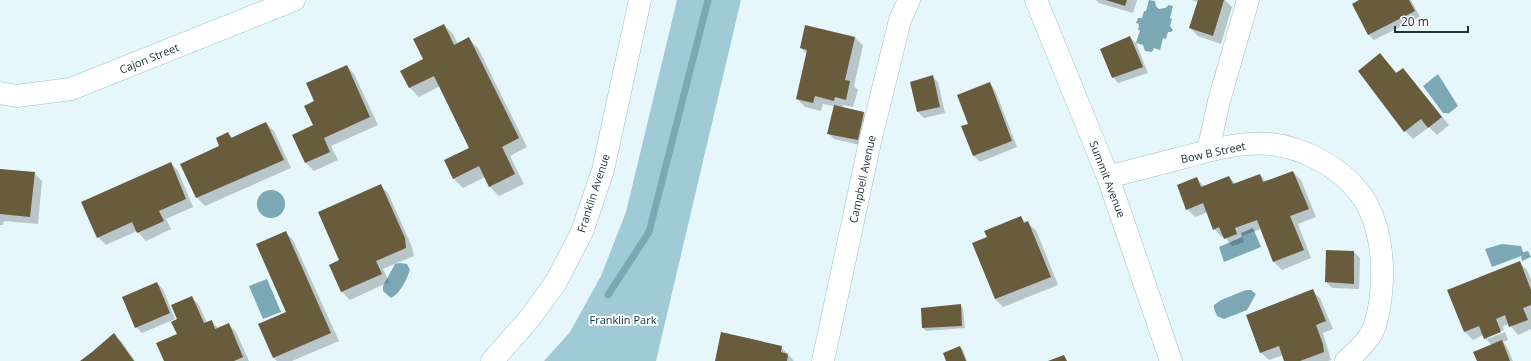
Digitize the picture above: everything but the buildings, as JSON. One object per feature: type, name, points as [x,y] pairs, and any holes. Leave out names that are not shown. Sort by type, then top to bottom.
[{"type":"street","name":"Cajon Street","points":[[0,93],[17,96],[71,89],[294,0]]},
{"type":"street","name":"Franklin Avenue","points":[[492,361],[530,318],[556,282],[582,232],[603,170],[640,0]]},
{"type":"street","name":"Campbell Avenue","points":[[823,361],[870,142],[900,20],[909,0]]},
{"type":"street","name":"Summit Avenue","points":[[1036,0],[1108,177],[1171,361]]},
{"type":"street","points":[[1208,151],[1220,101],[1248,0]]},
{"type":"street","name":"Bow B Street","points":[[1108,177],[1241,144],[1271,144],[1299,150],[1322,160],[1339,173],[1359,192],[1370,211],[1382,252],[1383,275],[1378,316],[1370,336],[1346,361]]},
{"type":"green space","name":"Franklin Park","points":[[677,0],[741,0],[656,361],[544,361],[570,332],[601,276],[626,212]]},
{"type":"shaded area","points":[[1149,0],[1155,1],[1156,6],[1159,9],[1165,8],[1169,5],[1173,6],[1170,26],[1173,30],[1168,32],[1166,39],[1163,38],[1160,50],[1154,48],[1152,52],[1145,51],[1143,45],[1136,43],[1140,30],[1138,30],[1139,24],[1136,23],[1138,18],[1142,18],[1144,11],[1146,11]]},
{"type":"shaded area","points":[[1438,74],[1458,106],[1448,114],[1443,113],[1423,86]]},
{"type":"shaded area","points":[[271,190],[281,194],[285,204],[281,214],[271,218],[261,214],[257,204],[261,194]]},
{"type":"shaded area","points":[[1253,228],[1261,247],[1224,262],[1219,247],[1242,237],[1241,233]]},
{"type":"shaded area","points":[[1502,244],[1521,246],[1523,252],[1528,251],[1531,257],[1522,261],[1521,256],[1492,267],[1485,249]]},
{"type":"shaded area","points":[[395,264],[407,264],[410,270],[400,290],[391,298],[383,291],[383,286]]},
{"type":"shaded area","points":[[267,279],[281,312],[263,319],[249,286]]},
{"type":"shaded area","points":[[1246,290],[1251,290],[1256,294],[1247,310],[1224,319],[1217,316],[1214,305],[1221,300]]},
{"type":"waterway","points":[[608,295],[649,232],[708,0]]}]
